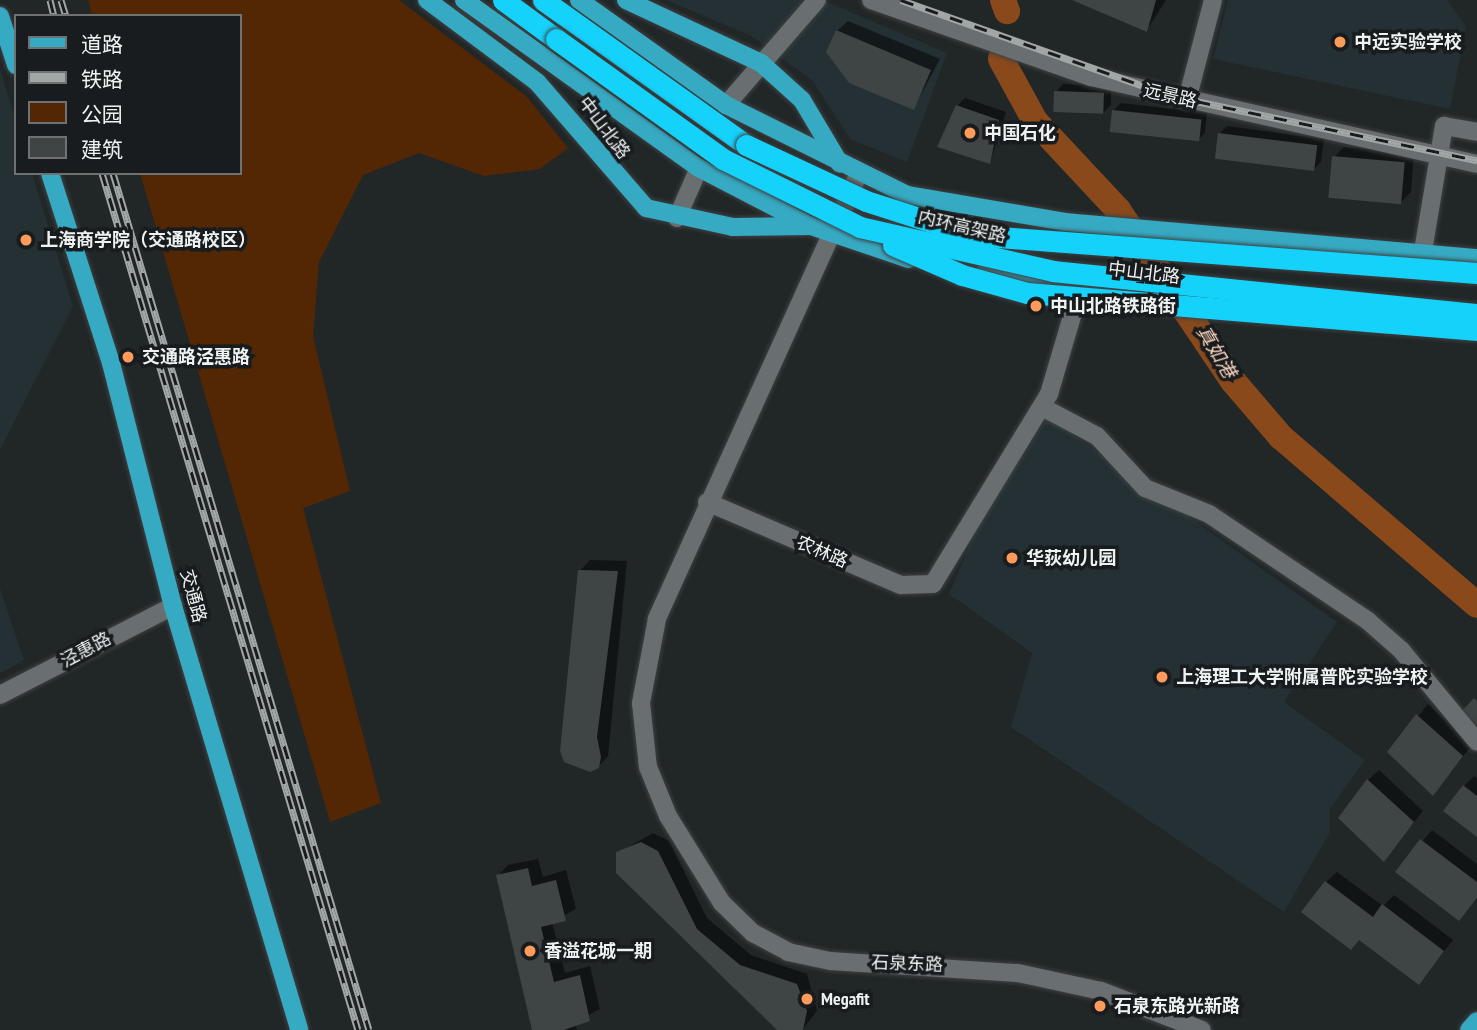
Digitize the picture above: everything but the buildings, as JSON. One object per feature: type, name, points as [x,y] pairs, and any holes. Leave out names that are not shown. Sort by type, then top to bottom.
[{"type":"highway","name":"内环高架路","points":[[503,0],[723,159],[822,225],[1053,271],[1477,314]]},
{"type":"highway","name":"内环高架路","points":[[543,0],[746,145],[866,201],[972,235],[1477,273]]},
{"type":"highway","points":[[822,225],[962,275],[1027,293],[1477,330]]},
{"type":"main road","name":"中山北路","points":[[427,0],[554,98],[635,201],[677,218],[733,227],[822,225]]},
{"type":"main road","name":"中山北路","points":[[464,0],[699,168],[822,225],[953,270],[1477,335]]},
{"type":"main road","points":[[626,0],[761,64],[802,100],[840,164]]},
{"type":"main road","points":[[579,1],[726,105],[907,195],[1065,222],[1477,257]]},
{"type":"main road","points":[[0,16],[14,59]]},
{"type":"main road","name":"交通路","points":[[51,175],[111,363],[173,606],[299,1030]]},
{"type":"main road","points":[[1469,1030],[1477,1021]]},
{"type":"street","points":[[726,105],[817,0]]},
{"type":"street","name":"远景路","points":[[871,0],[1091,77],[1477,164]]},
{"type":"street","points":[[1187,100],[1213,0]]},
{"type":"street","points":[[1423,251],[1444,126],[1477,132]]},
{"type":"street","points":[[677,218],[699,168]]},
{"type":"street","points":[[706,502],[822,225],[859,173]]},
{"type":"street","name":"农林路","points":[[706,502],[901,585],[924,588],[940,577],[971,513],[1042,407],[1081,286]]},
{"type":"street","points":[[1042,407],[1097,436],[1145,488],[1209,514],[1368,621],[1401,650],[1477,742]]},
{"type":"street","name":"石泉东路","points":[[706,502],[657,619],[643,670],[641,732],[668,816],[722,903],[753,933],[788,952],[830,961],[1018,973],[1101,991],[1202,1030]]},
{"type":"street","name":"泾惠路","points":[[0,695],[173,606]]},
{"type":"shaded area","points":[[666,0],[822,0],[947,53],[907,162],[850,139],[813,81],[750,35]]},
{"type":"shaded area","name":"中远实验学校","points":[[1228,0],[1447,0],[1466,26],[1450,109],[1213,59]]},
{"type":"shaded area","name":"上海商学院（交通路校区）","points":[[0,69],[14,114],[14,175],[33,175],[73,306],[0,450]]},
{"type":"shaded area","name":"上海理工大学附属普陀实验学校","points":[[1048,417],[1337,622],[1284,702],[1365,760],[1330,809],[1330,832],[1284,912],[1011,727],[1032,653],[949,594],[980,521]]},
{"type":"shaded area","points":[[0,588],[24,660],[0,673]]},
{"type":"green space","points":[[88,0],[399,0],[526,96],[568,148],[540,169],[484,176],[419,153],[363,175],[319,262],[313,336],[350,491],[303,508],[381,803],[330,822],[141,175],[242,175],[242,14],[92,14]]},
{"type":"waterway","name":"真如港","points":[[1003,0],[1007,11]]},
{"type":"waterway","name":"真如港","points":[[1001,59],[1035,121],[1118,210],[1233,381],[1281,437],[1477,605]]},
{"type":"railway","points":[[50,0],[54,14]]},
{"type":"railway","points":[[61,0],[65,14]]},
{"type":"railway","points":[[901,0],[1172,96],[1477,160]]},
{"type":"railway","points":[[103,175],[358,1030]]},
{"type":"railway","points":[[114,175],[369,1030]]},
{"type":"place","name":"中远实验学校","points":[[1340,42]]},
{"type":"place","name":"中国石化","points":[[970,133]]},
{"type":"place","name":"上海商学院（交通路校区）","points":[[26,240]]},
{"type":"place","name":"中山北路铁路街","points":[[1036,306]]},
{"type":"place","name":"交通路泾惠路","points":[[128,357]]},
{"type":"place","name":"华荻幼儿园","points":[[1012,558]]},
{"type":"place","name":"上海理工大学附属普陀实验学校","points":[[1162,677]]},
{"type":"place","name":"香溢花城一期","points":[[530,951]]},
{"type":"place","name":"Megafit","points":[[807,999]]},
{"type":"place","name":"石泉东路光新路","points":[[1100,1006]]}]
